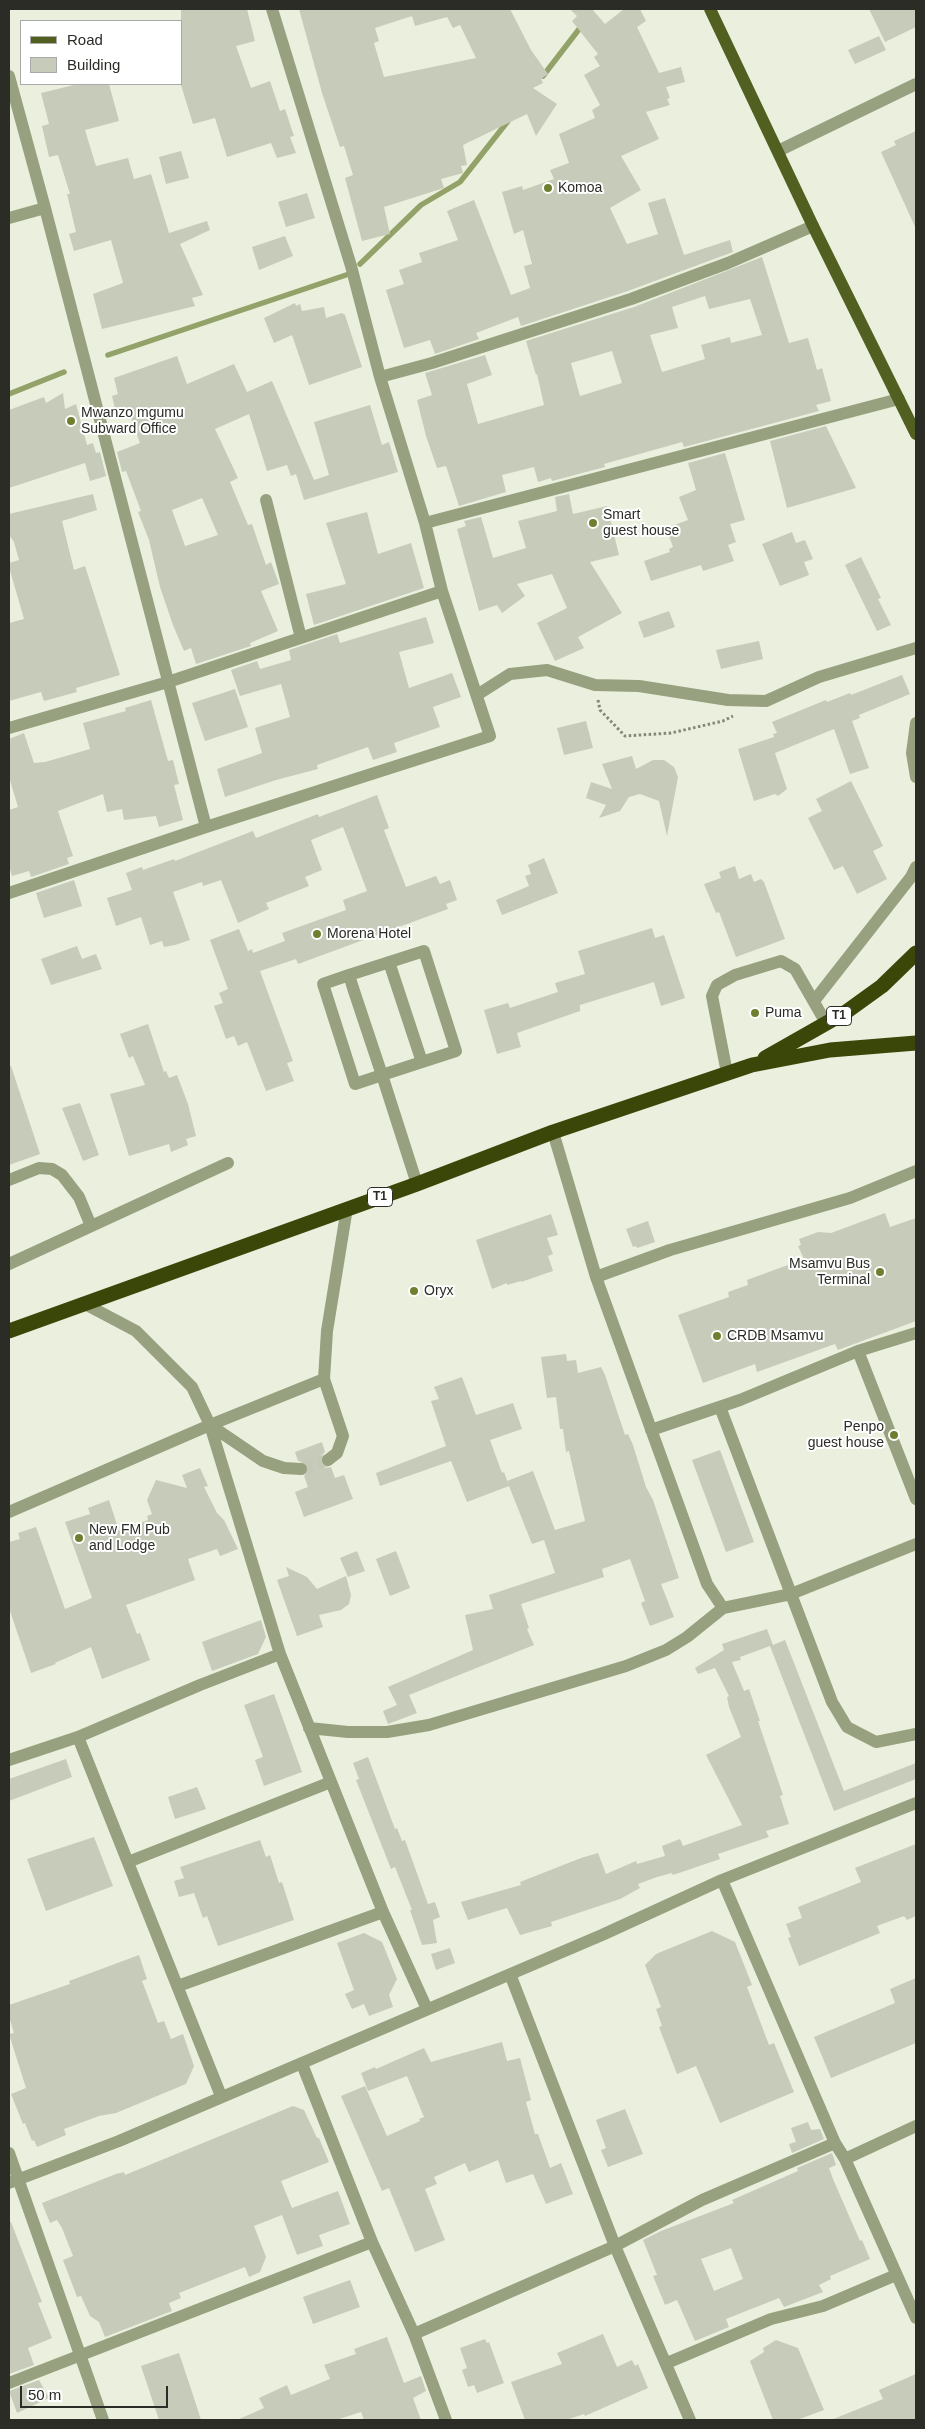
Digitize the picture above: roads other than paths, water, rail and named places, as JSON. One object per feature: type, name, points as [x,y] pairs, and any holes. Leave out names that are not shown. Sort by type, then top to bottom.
[{"type":"highway","name":"T1","points":[[752,1065],[846,1012],[882,986],[916,953]]},
{"type":"highway","name":"T1","points":[[9,1331],[417,1184],[553,1132],[752,1065],[830,1050],[916,1043]]},
{"type":"main road","points":[[710,9],[813,226],[916,434]]},
{"type":"street","points":[[9,893],[206,827],[490,736],[442,591],[425,523],[380,376],[350,266],[272,9]]},
{"type":"street","points":[[9,76],[46,208],[206,827]]},
{"type":"street","points":[[778,151],[916,84]]},
{"type":"street","points":[[9,218],[46,208]]},
{"type":"street","points":[[380,376],[432,363],[631,299],[728,263],[813,226]]},
{"type":"street","points":[[425,523],[899,399]]},
{"type":"street","points":[[266,500],[301,638]]},
{"type":"street","points":[[9,728],[168,682],[442,591]]},
{"type":"street","points":[[476,695],[510,674],[547,670],[595,684],[639,686],[728,700],[766,701],[819,677],[916,648]]},
{"type":"street","points":[[916,723],[912,753],[916,777]]},
{"type":"street","points":[[814,1000],[911,877],[916,867]]},
{"type":"street","points":[[424,951],[456,1051],[355,1084],[323,984],[349,975],[424,951]]},
{"type":"street","points":[[727,1074],[712,996],[718,984],[735,975],[781,961],[795,969],[826,1023]]},
{"type":"street","points":[[389,962],[422,1062]]},
{"type":"street","points":[[349,975],[417,1184]]},
{"type":"street","points":[[553,1132],[596,1278],[707,1584],[723,1608]]},
{"type":"street","points":[[9,1263],[228,1163]]},
{"type":"street","points":[[9,1180],[40,1168],[52,1169],[62,1174],[79,1197],[91,1226]]},
{"type":"street","points":[[596,1278],[670,1250],[850,1198],[916,1171]]},
{"type":"street","points":[[328,1460],[337,1453],[343,1436],[324,1379],[327,1331],[347,1208]]},
{"type":"street","points":[[84,1303],[136,1331],[192,1387],[210,1425],[280,1654],[384,1912],[426,2009]]},
{"type":"street","points":[[651,1430],[720,1407],[858,1351],[916,1333]]},
{"type":"street","points":[[858,1351],[916,1499]]},
{"type":"street","points":[[9,1512],[210,1425],[324,1379]]},
{"type":"street","points":[[720,1407],[832,1702],[847,1727],[876,1742],[916,1734]]},
{"type":"street","points":[[210,1425],[263,1461],[284,1468],[301,1469]]},
{"type":"street","points":[[309,1728],[348,1732],[387,1732],[429,1725],[626,1666],[666,1650],[687,1637],[723,1608],[791,1594],[916,1544]]},
{"type":"street","points":[[9,1760],[78,1737],[200,1685],[280,1654]]},
{"type":"street","points":[[78,1737],[221,2096]]},
{"type":"street","points":[[128,1862],[331,1782]]},
{"type":"street","points":[[14,2181],[119,2142],[221,2096],[302,2064],[510,1974],[722,1880],[916,1803]]},
{"type":"street","points":[[722,1880],[835,2143],[845,2159],[916,2318]]},
{"type":"street","points":[[178,1986],[384,1912]]},
{"type":"street","points":[[510,1974],[615,2246],[690,2420]]},
{"type":"street","points":[[302,2064],[372,2242],[414,2334],[446,2420]]},
{"type":"street","points":[[845,2159],[916,2126]]},
{"type":"street","points":[[414,2334],[615,2246],[702,2200],[835,2143]]},
{"type":"street","points":[[9,2153],[14,2181],[104,2420]]},
{"type":"street","points":[[9,2383],[372,2242]]},
{"type":"street","points":[[667,2363],[771,2319],[823,2306],[896,2275]]},
{"type":"waterway","points":[[543,76],[583,24]]},
{"type":"waterway","points":[[360,264],[421,205],[460,182],[508,121]]},
{"type":"waterway","points":[[108,355],[349,274]]},
{"type":"waterway","points":[[9,394],[64,372]]},
{"type":"tunnel","points":[[301,1469],[328,1460]]},
{"type":"place","name":"Komoa","points":[[548,188]]},
{"type":"place","name":"Mwanzo mgumu Subward Office","points":[[71,421]]},
{"type":"place","name":"Smart guest house","points":[[593,523]]},
{"type":"place","name":"Morena Hotel","points":[[317,934]]},
{"type":"place","name":"Puma","points":[[755,1013]]},
{"type":"place","name":"Msamvu Bus Terminal","points":[[880,1272]]},
{"type":"place","name":"Oryx","points":[[414,1291]]},
{"type":"place","name":"CRDB Msamvu","points":[[717,1336]]},
{"type":"place","name":"Penpo guest house","points":[[894,1435]]},
{"type":"place","name":"New FM Pub and Lodge","points":[[79,1538]]}]
